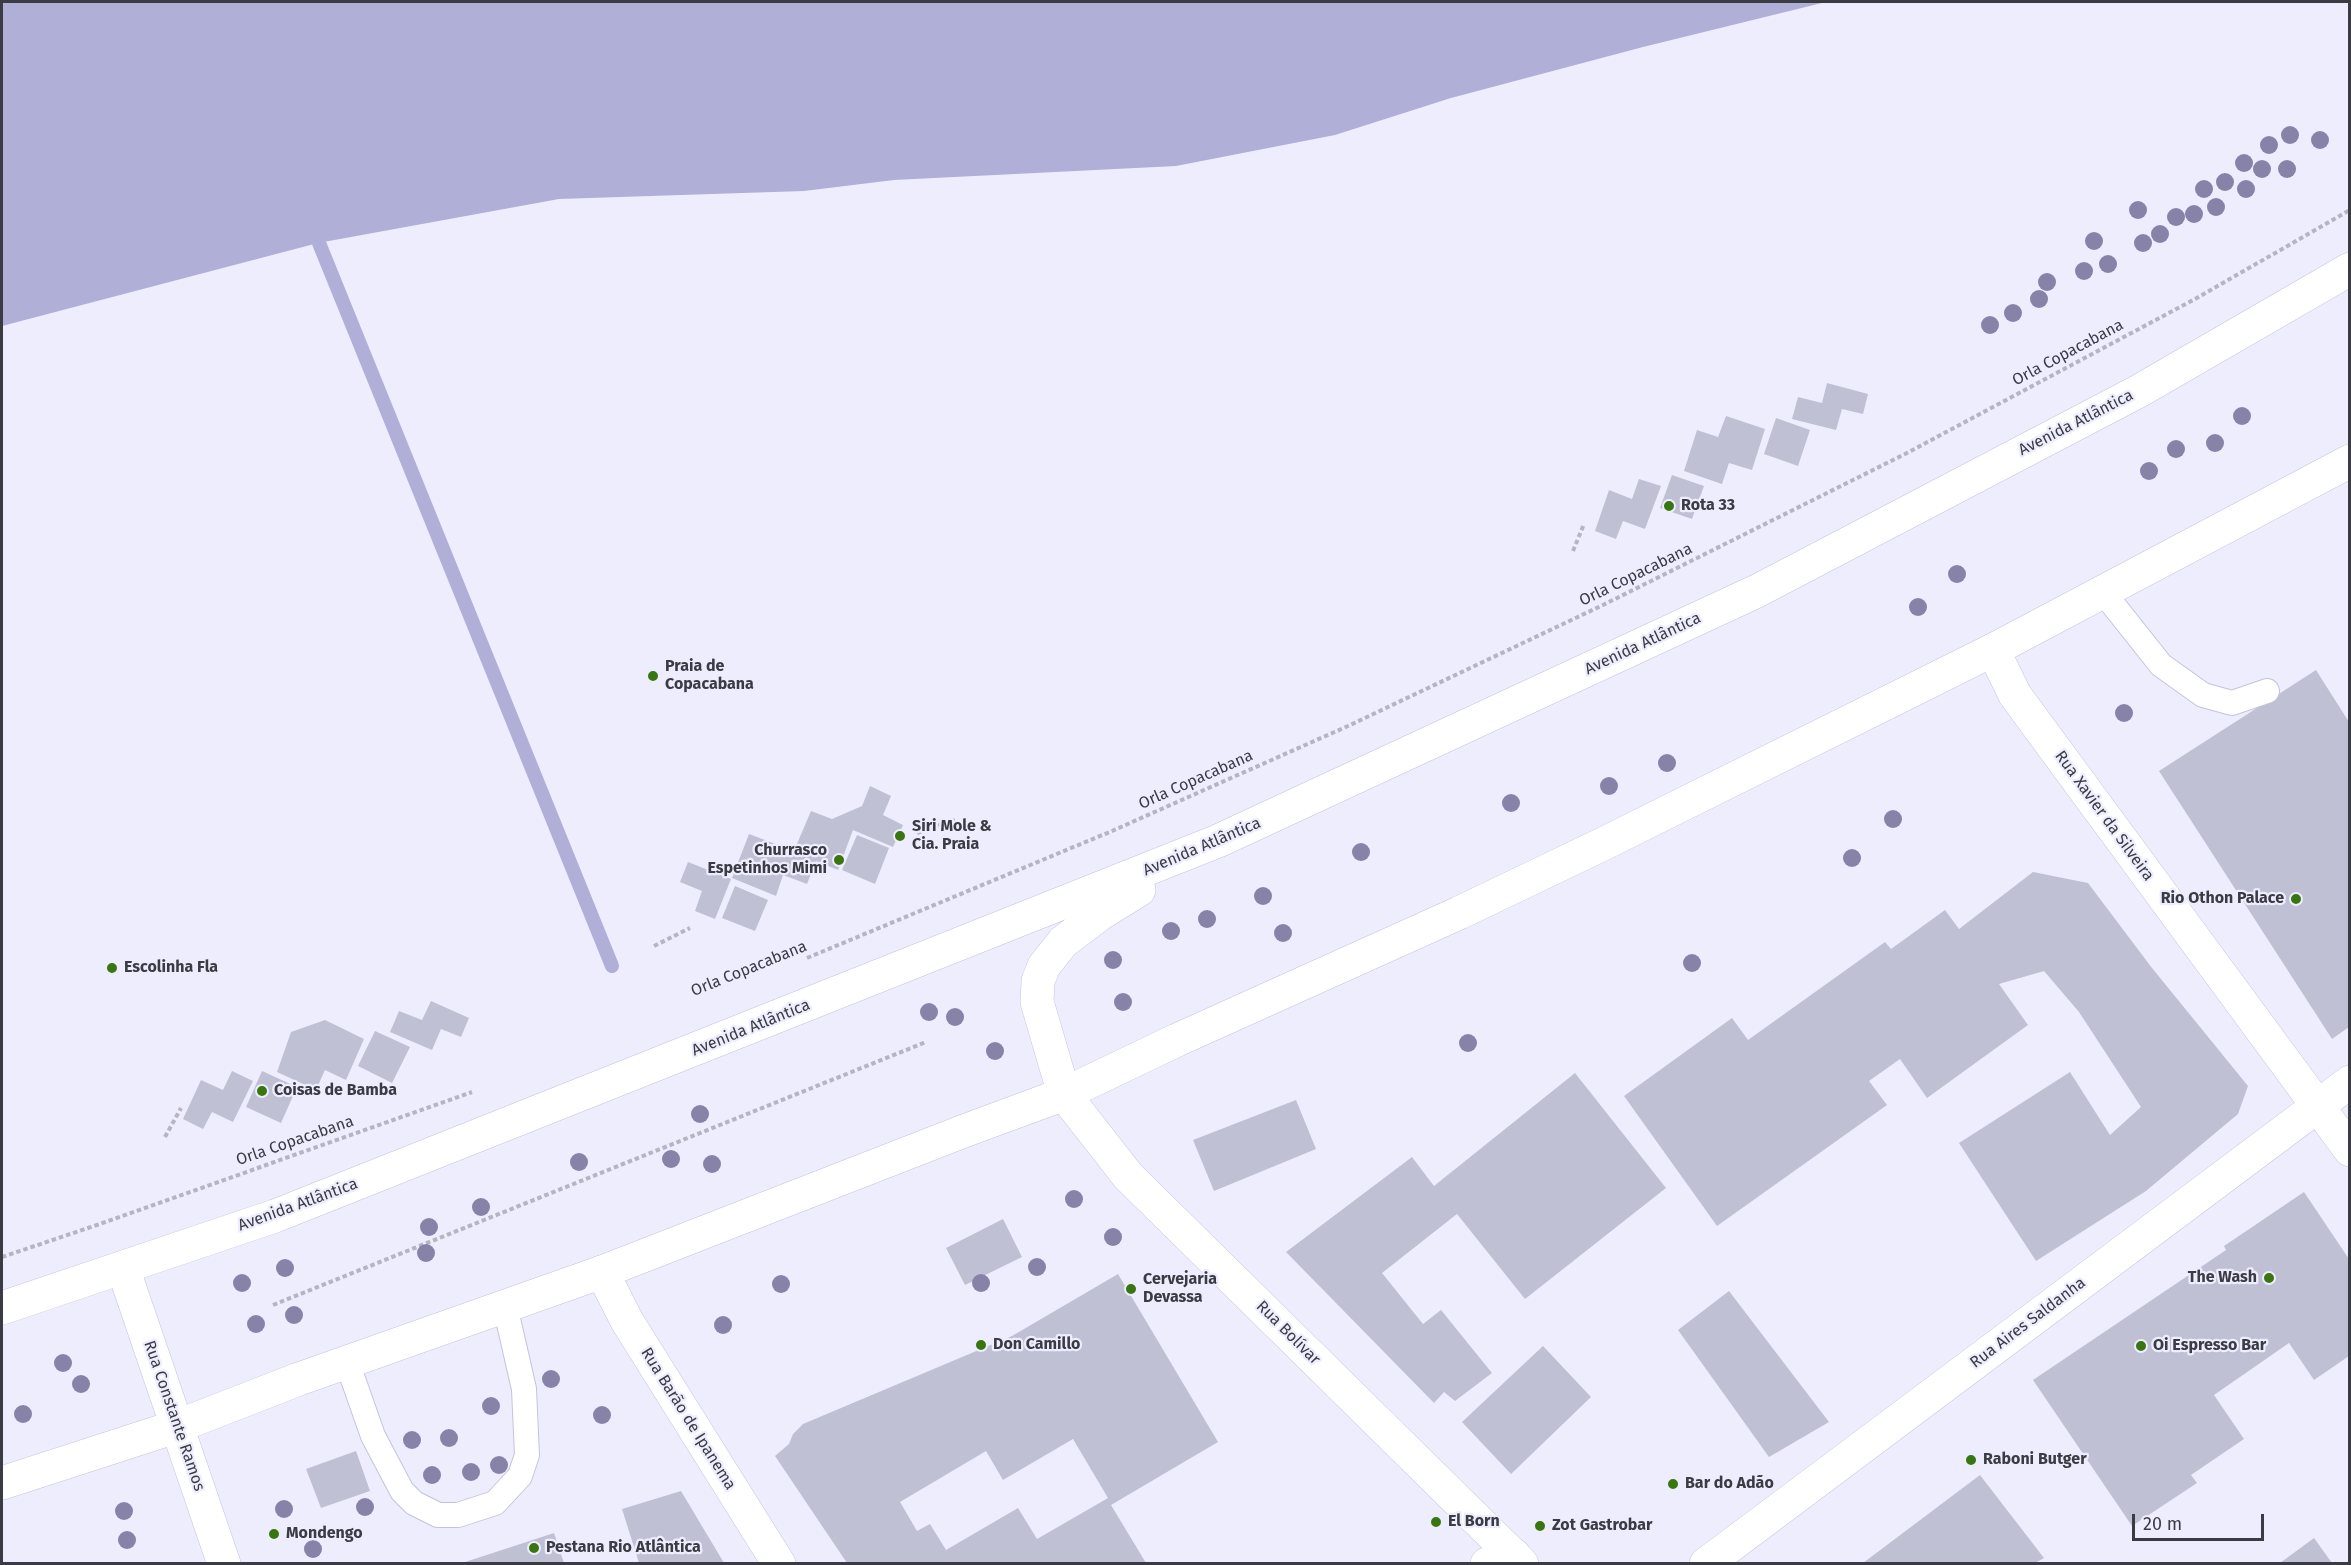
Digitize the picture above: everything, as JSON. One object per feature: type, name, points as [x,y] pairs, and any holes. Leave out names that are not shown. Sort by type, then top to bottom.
[{"type":"main road","name":"Avenida Atlântica","points":[[2,1308],[286,1212],[1218,841],[1757,591],[2139,391],[2349,269]]},
{"type":"main road","points":[[2,1483],[178,1426],[347,1362],[602,1272],[1064,1094],[1177,1040],[1459,914],[1604,844],[1993,650],[2349,461]]},
{"type":"main road","name":"Rua Xavier da Silveira","points":[[1993,650],[2015,695],[2349,1150]]},
{"type":"main road","points":[[1064,1094],[1037,1002],[1038,981],[1044,966],[1063,942],[1087,923],[1218,841]]},
{"type":"main road","name":"Rua Aires Saldanha","points":[[1706,1563],[2349,1082]]},
{"type":"main road","name":"Rua Bolívar","points":[[1064,1094],[1128,1176],[1508,1561]]},
{"type":"main road","name":"Rua Constante Ramos","points":[[123,1268],[224,1563]]},
{"type":"main road","name":"Rua Barão de Ipanema","points":[[602,1272],[622,1313],[779,1563]]},
{"type":"lane","points":[[2103,591],[2161,665],[2203,695],[2232,703],[2267,691]]},
{"type":"lane","points":[[347,1362],[373,1436],[402,1491],[414,1503],[438,1515],[458,1515],[495,1503],[520,1476],[527,1455],[524,1389],[505,1306]]},
{"type":"path","name":"Orla Copacabana","points":[[806,959],[1112,831],[1348,726],[1603,605],[1917,448],[2195,299],[2349,210]]},
{"type":"path","points":[[1573,551],[1584,524]]},
{"type":"path","points":[[916,833],[955,820]]},
{"type":"path","points":[[654,946],[690,928]]},
{"type":"path","points":[[273,1305],[926,1042]]},
{"type":"path","name":"Orla Copacabana","points":[[2,1257],[97,1226],[479,1089]]},
{"type":"path","points":[[165,1137],[181,1108]]},
{"type":"water","points":[[2,2],[1826,2],[1451,98],[1335,135],[1176,166],[894,180],[804,191],[559,199],[318,243],[2,326]]},
{"type":"building","points":[[1827,383],[1868,394],[1863,414],[1842,409],[1836,430],[1792,419],[1798,397],[1822,403]]},
{"type":"building","points":[[1726,416],[1765,429],[1752,470],[1729,463],[1722,484],[1684,471],[1697,430],[1718,437]]},
{"type":"building","points":[[1776,418],[1810,430],[1798,466],[1764,454]]},
{"type":"building","points":[[1672,475],[1704,486],[1692,519],[1660,508]]},
{"type":"building","points":[[1639,479],[1661,486],[1645,529],[1623,521],[1616,539],[1595,531],[1609,490],[1632,499]]},
{"type":"building","name":"Rio Othon Palace","points":[[2316,670],[2349,722],[2349,1027],[2332,1039],[2159,771]]},
{"type":"building","points":[[870,786],[891,796],[883,815],[903,825],[893,847],[853,830],[838,870],[816,861],[807,884],[783,875],[776,896],[732,878],[749,834],[794,851],[811,811],[832,819],[862,806]]},
{"type":"building","points":[[857,835],[889,848],[875,884],[842,870]]},
{"type":"building","points":[[688,862],[731,879],[715,919],[695,911],[702,891],[680,882]]},
{"type":"building","points":[[2033,872],[2088,883],[2152,968],[2248,1086],[2238,1114],[2146,1191],[2036,1261],[1959,1143],[2070,1072],[2110,1135],[2141,1107],[2079,1012],[2044,971],[1999,984],[2028,1025],[1927,1098],[1900,1059],[1869,1081],[1887,1105],[1717,1226],[1624,1096],[1732,1018],[1748,1040],[1885,942],[1891,949],[1945,910],[1959,929]]},
{"type":"building","points":[[735,886],[768,900],[755,931],[722,918]]},
{"type":"building","points":[[431,1001],[469,1018],[461,1037],[441,1029],[432,1050],[390,1032],[399,1011],[422,1020]]},
{"type":"building","points":[[325,1020],[364,1039],[346,1080],[325,1070],[316,1090],[277,1072],[291,1032]]},
{"type":"building","points":[[375,1031],[410,1047],[392,1083],[358,1066]]},
{"type":"building","points":[[232,1071],[253,1081],[233,1122],[212,1112],[203,1129],[183,1119],[201,1080],[223,1090]]},
{"type":"building","points":[[262,1071],[297,1087],[281,1123],[246,1107]]},
{"type":"building","points":[[1575,1073],[1666,1188],[1525,1299],[1457,1214],[1382,1273],[1423,1324],[1441,1310],[1492,1373],[1455,1401],[1444,1392],[1434,1403],[1286,1252],[1412,1157],[1434,1186]]},
{"type":"building","points":[[1296,1100],[1316,1149],[1214,1191],[1193,1140]]},
{"type":"building","points":[[2304,1192],[2349,1259],[2349,1356],[2314,1380],[2289,1343],[2214,1395],[2244,1439],[2191,1475],[2197,1483],[2132,1526],[2033,1380],[2226,1250],[2224,1246]]},
{"type":"building","points":[[1003,1219],[1022,1257],[965,1285],[946,1248]]},
{"type":"building","points":[[1118,1274],[1218,1442],[1111,1505],[1146,1563],[847,1563],[775,1456],[789,1444],[793,1434],[803,1424],[1012,1336]],"holes":[[[1073,1439],[1108,1498],[1037,1539],[1018,1508],[946,1550],[930,1524],[917,1531],[900,1502],[986,1451],[1003,1480]]]},
{"type":"building","points":[[1729,1291],[1829,1422],[1769,1457],[1678,1330]]},
{"type":"building","points":[[1543,1346],[1591,1397],[1511,1474],[1462,1422]]},
{"type":"building","points":[[356,1451],[370,1491],[321,1508],[306,1469]]},
{"type":"building","points":[[1980,1475],[2044,1558],[2035,1563],[1863,1563]]},
{"type":"building","points":[[681,1491],[724,1563],[639,1563],[622,1509]]},
{"type":"building","name":"Pestana Rio Atlântica","points":[[554,1533],[564,1563],[462,1563]]},
{"type":"building","points":[[2314,1538],[2332,1563],[2280,1563]]},
{"type":"waterway","points":[[319,243],[612,966]]},
{"type":"place","name":"Rota 33","points":[[1669,506]]},
{"type":"place","name":"Praia de Copacabana","points":[[653,676]]},
{"type":"place","name":"Siri Mole & Cia. Praia","points":[[900,836]]},
{"type":"place","name":"Churrasco Espetinhos Mimi","points":[[839,860]]},
{"type":"place","name":"Rio Othon Palace","points":[[2296,899]]},
{"type":"place","name":"Escolinha Fla","points":[[112,968]]},
{"type":"place","name":"Coisas de Bamba","points":[[262,1091]]},
{"type":"place","name":"The Wash","points":[[2269,1278]]},
{"type":"place","name":"Cervejaria Devassa","points":[[1131,1289]]},
{"type":"place","name":"Don Camillo","points":[[981,1345]]},
{"type":"place","name":"Oi Espresso Bar","points":[[2141,1346]]},
{"type":"place","name":"Raboni Butger","points":[[1971,1460]]},
{"type":"place","name":"Bar do Adão","points":[[1673,1484]]},
{"type":"place","name":"El Born","points":[[1436,1522]]},
{"type":"place","name":"Zot Gastrobar","points":[[1540,1526]]},
{"type":"place","name":"Mondengo","points":[[274,1534]]},
{"type":"place","name":"Pestana Rio Atlântica","points":[[534,1548]]}]
